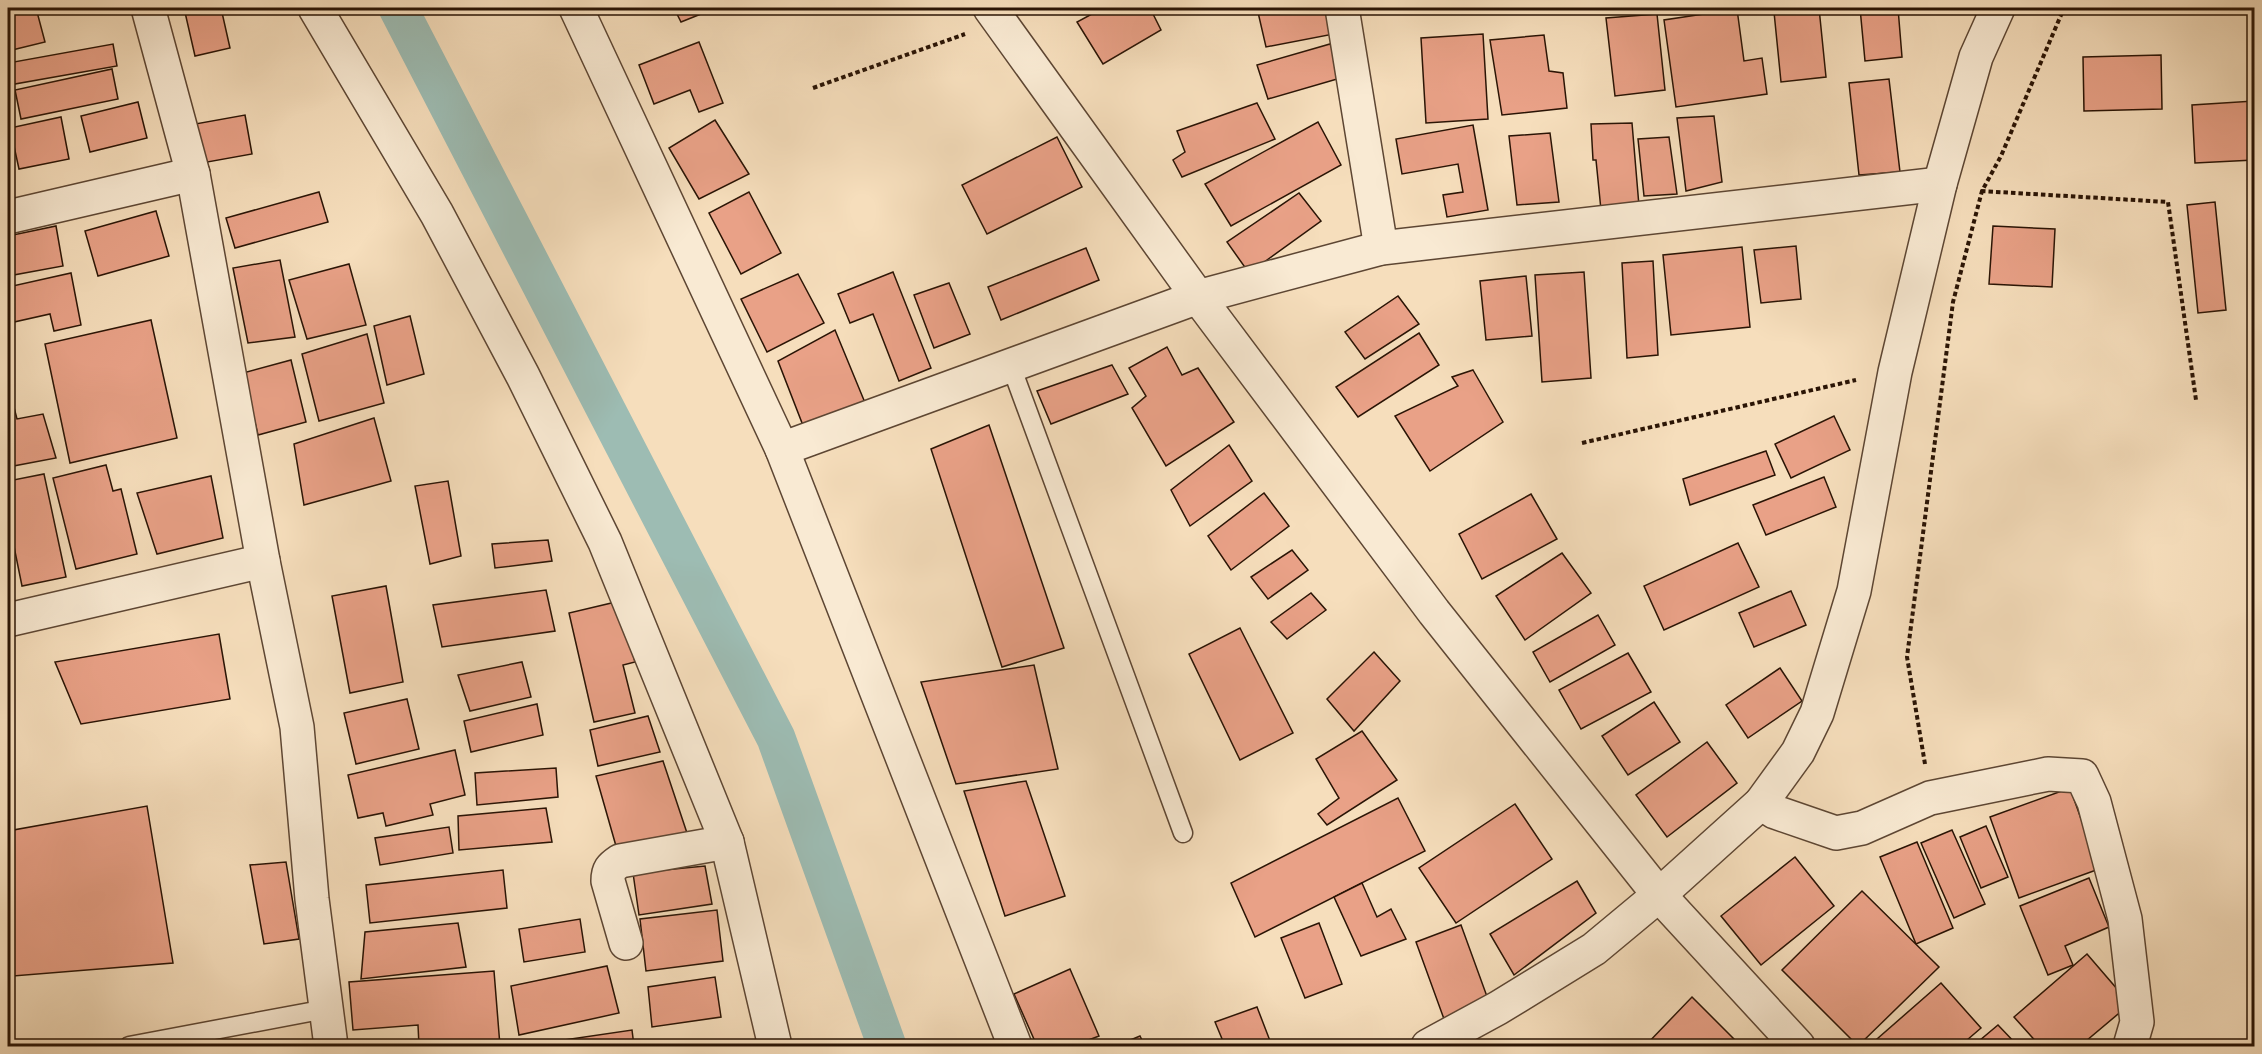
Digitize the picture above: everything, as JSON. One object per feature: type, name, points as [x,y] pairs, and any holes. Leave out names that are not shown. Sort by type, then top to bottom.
[{"type":"street","points":[[148,8],[193,174],[263,561],[297,727],[312,899],[330,1047]]},
{"type":"street","points":[[315,8],[437,214],[523,376],[605,542],[727,842],[775,1047]]},
{"type":"street","points":[[576,8],[782,449],[1015,1047]]},
{"type":"street","points":[[1342,8],[1381,248]]},
{"type":"street","points":[[1428,1047],[1498,1008],[1594,949],[1659,895],[1779,812],[1798,752],[1817,713],[1832,670],[1854,591],[1895,372],[1940,184],[1976,57],[1998,8]]},
{"type":"street","points":[[995,15],[1198,297],[1434,612],[1659,895],[1798,1047]]},
{"type":"street","points":[[8,217],[193,174]]},
{"type":"street","points":[[782,449],[1198,297],[1381,248],[1940,184]]},
{"type":"street","points":[[8,620],[263,561]]},
{"type":"street","points":[[1779,812],[1836,833],[1862,828],[1930,798],[2048,774],[2082,776],[2094,802],[2125,919],[2137,1022],[2130,1047]]},
{"type":"street","points":[[626,943],[608,881],[608,872],[612,867],[620,861],[727,842]]},
{"type":"lane","points":[[1011,366],[1184,833]]},
{"type":"lane","points":[[129,1047],[326,1009]]},
{"type":"path","points":[[1930,798],[1907,657],[1953,302],[1982,191],[2001,156],[2064,8]]},
{"type":"path","points":[[813,88],[995,15]]},
{"type":"path","points":[[1982,191],[2168,202],[2196,400]]},
{"type":"path","points":[[1582,443],[1895,372]]},
{"type":"building","points":[[8,8],[36,8],[45,42],[8,51]]},
{"type":"building","points":[[184,8],[221,8],[230,48],[195,56]]},
{"type":"building","points":[[674,8],[716,8],[681,22]]},
{"type":"building","points":[[1103,8],[1150,8],[1161,30],[1103,64],[1077,22]]},
{"type":"building","points":[[1257,8],[1334,8],[1339,33],[1266,47]]},
{"type":"building","points":[[1819,8],[1826,77],[1781,82],[1774,12]]},
{"type":"building","points":[[1860,8],[1898,8],[1902,57],[1865,61]]},
{"type":"building","points":[[1737,9],[1744,61],[1762,58],[1767,94],[1676,107],[1664,20]]},
{"type":"building","points":[[1657,14],[1665,90],[1615,96],[1606,18]]},
{"type":"building","points":[[1483,34],[1488,119],[1426,123],[1421,38]]},
{"type":"building","points":[[1544,35],[1549,71],[1563,73],[1567,108],[1502,115],[1490,40]]},
{"type":"building","points":[[699,42],[723,103],[699,112],[690,90],[654,104],[639,65]]},
{"type":"building","points":[[113,44],[117,66],[9,85],[8,63]]},
{"type":"building","points":[[1330,44],[1344,77],[1268,99],[1257,65]]},
{"type":"building","points":[[2161,55],[2162,109],[2084,111],[2083,57]]},
{"type":"building","points":[[112,69],[118,99],[21,119],[15,90]]},
{"type":"building","points":[[1889,79],[1900,172],[1859,175],[1849,83]]},
{"type":"building","points":[[2254,101],[2254,160],[2195,163],[2192,105]]},
{"type":"building","points":[[138,102],[147,138],[90,152],[81,116]]},
{"type":"building","points":[[1257,103],[1275,139],[1182,177],[1173,160],[1185,152],[1177,131]]},
{"type":"building","points":[[245,115],[252,154],[202,163],[195,124]]},
{"type":"building","points":[[1714,116],[1722,182],[1686,191],[1677,118]]},
{"type":"building","points":[[61,117],[69,159],[19,169],[10,128]]},
{"type":"building","points":[[715,120],[749,174],[699,199],[669,148]]},
{"type":"building","points":[[1318,122],[1341,165],[1231,226],[1205,184]]},
{"type":"building","points":[[1632,123],[1639,206],[1601,210],[1596,160],[1593,160],[1591,124]]},
{"type":"building","points":[[1473,125],[1488,210],[1447,217],[1443,195],[1463,192],[1458,164],[1402,174],[1396,139]]},
{"type":"building","points":[[1550,133],[1559,202],[1517,205],[1509,136]]},
{"type":"building","points":[[1057,137],[1082,187],[987,234],[962,185]]},
{"type":"building","points":[[1669,137],[1677,194],[1644,196],[1638,139]]},
{"type":"building","points":[[319,192],[328,222],[235,248],[226,218]]},
{"type":"building","points":[[749,192],[781,253],[741,274],[709,213]]},
{"type":"building","points":[[1299,193],[1321,221],[1249,273],[1227,242]]},
{"type":"building","points":[[2215,202],[2226,310],[2198,313],[2187,205]]},
{"type":"building","points":[[156,211],[169,256],[98,276],[85,231]]},
{"type":"building","points":[[56,226],[63,266],[8,276],[8,236]]},
{"type":"building","points":[[1993,226],[2055,229],[2052,287],[1989,284]]},
{"type":"building","points":[[1796,246],[1801,299],[1761,303],[1754,250]]},
{"type":"building","points":[[1742,247],[1750,327],[1671,335],[1663,255]]},
{"type":"building","points":[[1086,248],[1099,280],[1001,320],[988,287]]},
{"type":"building","points":[[280,260],[295,337],[248,343],[233,268]]},
{"type":"building","points":[[1653,261],[1658,355],[1627,358],[1622,263]]},
{"type":"building","points":[[349,264],[366,325],[307,339],[289,280]]},
{"type":"building","points":[[893,272],[931,368],[899,381],[873,314],[850,323],[838,294]]},
{"type":"building","points":[[1584,272],[1591,378],[1542,382],[1535,275]]},
{"type":"building","points":[[71,273],[81,325],[54,331],[50,314],[14,322],[8,287]]},
{"type":"building","points":[[798,274],[824,323],[767,352],[741,299]]},
{"type":"building","points":[[1526,276],[1532,336],[1486,340],[1480,281]]},
{"type":"building","points":[[949,283],[970,334],[934,348],[914,295]]},
{"type":"building","points":[[1398,296],[1419,324],[1365,359],[1345,332]]},
{"type":"building","points":[[410,316],[424,374],[387,385],[374,326]]},
{"type":"building","points":[[151,320],[177,438],[70,463],[45,344]]},
{"type":"building","points":[[8,324],[13,352],[8,353]]},
{"type":"building","points":[[835,330],[868,410],[804,428],[778,361]]},
{"type":"building","points":[[1419,333],[1439,365],[1358,417],[1336,387]]},
{"type":"building","points":[[367,334],[384,403],[319,421],[302,354]]},
{"type":"building","points":[[1167,347],[1182,375],[1198,368],[1234,422],[1166,466],[1132,408],[1146,396],[1129,368]]},
{"type":"building","points":[[291,360],[306,422],[258,435],[243,373]]},
{"type":"building","points":[[1112,365],[1128,394],[1051,424],[1037,391]]},
{"type":"building","points":[[1473,370],[1503,422],[1430,471],[1395,416],[1458,386],[1452,377]]},
{"type":"building","points":[[8,384],[17,419],[43,414],[56,458],[8,467]]},
{"type":"building","points":[[1834,416],[1850,450],[1791,478],[1775,444]]},
{"type":"building","points":[[374,418],[391,481],[304,505],[294,444]]},
{"type":"building","points":[[989,425],[1064,648],[1002,667],[931,449]]},
{"type":"building","points":[[1229,445],[1252,481],[1190,526],[1171,490]]},
{"type":"building","points":[[1766,451],[1775,475],[1690,505],[1683,479]]},
{"type":"building","points":[[106,465],[113,491],[121,489],[137,554],[76,569],[53,478]]},
{"type":"building","points":[[44,474],[66,577],[22,586],[8,517],[8,481]]},
{"type":"building","points":[[211,476],[223,538],[157,554],[137,493]]},
{"type":"building","points":[[1824,477],[1836,507],[1766,535],[1753,505]]},
{"type":"building","points":[[448,481],[461,556],[430,564],[415,486]]},
{"type":"building","points":[[1264,493],[1289,526],[1231,570],[1208,536]]},
{"type":"building","points":[[1531,494],[1557,539],[1482,579],[1459,534]]},
{"type":"building","points":[[548,540],[552,561],[495,568],[492,544]]},
{"type":"building","points":[[1738,543],[1759,587],[1664,630],[1644,586]]},
{"type":"building","points":[[1292,550],[1308,570],[1268,599],[1251,577]]},
{"type":"building","points":[[1562,553],[1591,593],[1525,640],[1496,596]]},
{"type":"building","points":[[386,586],[403,682],[350,693],[332,596]]},
{"type":"building","points":[[546,590],[555,631],[442,647],[433,605]]},
{"type":"building","points":[[1791,591],[1806,625],[1754,647],[1739,613]]},
{"type":"building","points":[[1311,593],[1326,610],[1287,639],[1271,622]]},
{"type":"building","points":[[620,601],[635,662],[623,665],[635,713],[594,722],[569,613]]},
{"type":"building","points":[[1598,615],[1615,645],[1550,682],[1533,652]]},
{"type":"building","points":[[1240,628],[1293,733],[1240,760],[1189,654]]},
{"type":"building","points":[[219,634],[230,699],[81,724],[55,662]]},
{"type":"building","points":[[1374,652],[1400,681],[1354,731],[1327,699]]},
{"type":"building","points":[[1628,653],[1651,692],[1581,729],[1559,690]]},
{"type":"building","points":[[522,662],[531,697],[470,711],[458,675]]},
{"type":"building","points":[[1034,665],[1058,769],[956,784],[921,682]]},
{"type":"building","points":[[1780,668],[1802,701],[1748,738],[1726,705]]},
{"type":"building","points":[[407,699],[419,749],[356,764],[344,713]]},
{"type":"building","points":[[1654,702],[1680,742],[1628,775],[1602,736]]},
{"type":"building","points":[[537,704],[543,735],[471,752],[464,721]]},
{"type":"building","points":[[648,716],[660,752],[598,766],[590,730]]},
{"type":"building","points":[[1362,731],[1397,780],[1327,825],[1318,814],[1339,798],[1316,759]]},
{"type":"building","points":[[1707,742],[1737,783],[1667,837],[1636,795]]},
{"type":"building","points":[[455,750],[465,795],[430,804],[433,815],[386,826],[383,813],[358,818],[348,775]]},
{"type":"building","points":[[663,761],[688,836],[618,853],[596,776]]},
{"type":"building","points":[[556,768],[558,797],[477,805],[475,773]]},
{"type":"building","points":[[1026,781],[1065,896],[1005,916],[964,791]]},
{"type":"building","points":[[2070,788],[2099,869],[2019,898],[1990,817]]},
{"type":"building","points":[[1398,798],[1425,851],[1255,937],[1231,883]]},
{"type":"building","points":[[1515,804],[1552,859],[1456,923],[1419,868]]},
{"type":"building","points":[[147,806],[173,963],[13,976],[8,948],[8,831]]},
{"type":"building","points":[[546,808],[552,842],[459,850],[458,816]]},
{"type":"building","points":[[1986,826],[2008,877],[1981,888],[1960,837]]},
{"type":"building","points":[[449,827],[453,853],[380,865],[375,838]]},
{"type":"building","points":[[1952,830],[1985,904],[1954,918],[1921,843]]},
{"type":"building","points":[[1917,842],[1953,928],[1916,944],[1880,857]]},
{"type":"building","points":[[1795,857],[1834,906],[1761,965],[1721,916]]},
{"type":"building","points":[[286,862],[299,939],[264,944],[250,865]]},
{"type":"building","points":[[705,866],[712,904],[639,915],[633,873]]},
{"type":"building","points":[[503,870],[507,908],[370,923],[366,885]]},
{"type":"building","points":[[2089,878],[2109,927],[2065,946],[2073,965],[2048,975],[2020,906]]},
{"type":"building","points":[[1577,881],[1596,913],[1514,975],[1490,934]]},
{"type":"building","points":[[1362,883],[1377,917],[1391,909],[1406,939],[1361,956],[1334,897]]},
{"type":"building","points":[[1862,891],[1939,967],[1858,1046],[1782,970]]},
{"type":"building","points":[[717,910],[723,961],[646,971],[640,919]]},
{"type":"building","points":[[580,919],[585,952],[524,962],[519,929]]},
{"type":"building","points":[[458,923],[466,967],[361,979],[365,932]]},
{"type":"building","points":[[1319,923],[1342,984],[1305,998],[1281,938]]},
{"type":"building","points":[[1461,925],[1489,1002],[1444,1019],[1416,942]]},
{"type":"building","points":[[2087,954],[2130,1004],[2080,1046],[2040,1046],[2014,1017]]},
{"type":"building","points":[[607,966],[619,1013],[519,1035],[511,986]]},
{"type":"building","points":[[1070,969],[1099,1036],[1073,1046],[1037,1046],[1014,994]]},
{"type":"building","points":[[494,971],[500,1046],[419,1046],[418,1025],[353,1030],[349,982]]},
{"type":"building","points":[[715,977],[721,1017],[652,1027],[648,987]]},
{"type":"building","points":[[1941,983],[1981,1028],[1960,1046],[1869,1046]]},
{"type":"building","points":[[1692,997],[1740,1045],[1645,1046]]},
{"type":"building","points":[[1257,1007],[1272,1046],[1225,1046],[1215,1022]]},
{"type":"building","points":[[1998,1025],[2018,1046],[1973,1046]]},
{"type":"building","points":[[632,1030],[634,1046],[523,1046]]},
{"type":"building","points":[[1140,1036],[1145,1046],[1116,1046]]},
{"type":"waterway","points":[[398,8],[776,738],[887,1046]]}]
